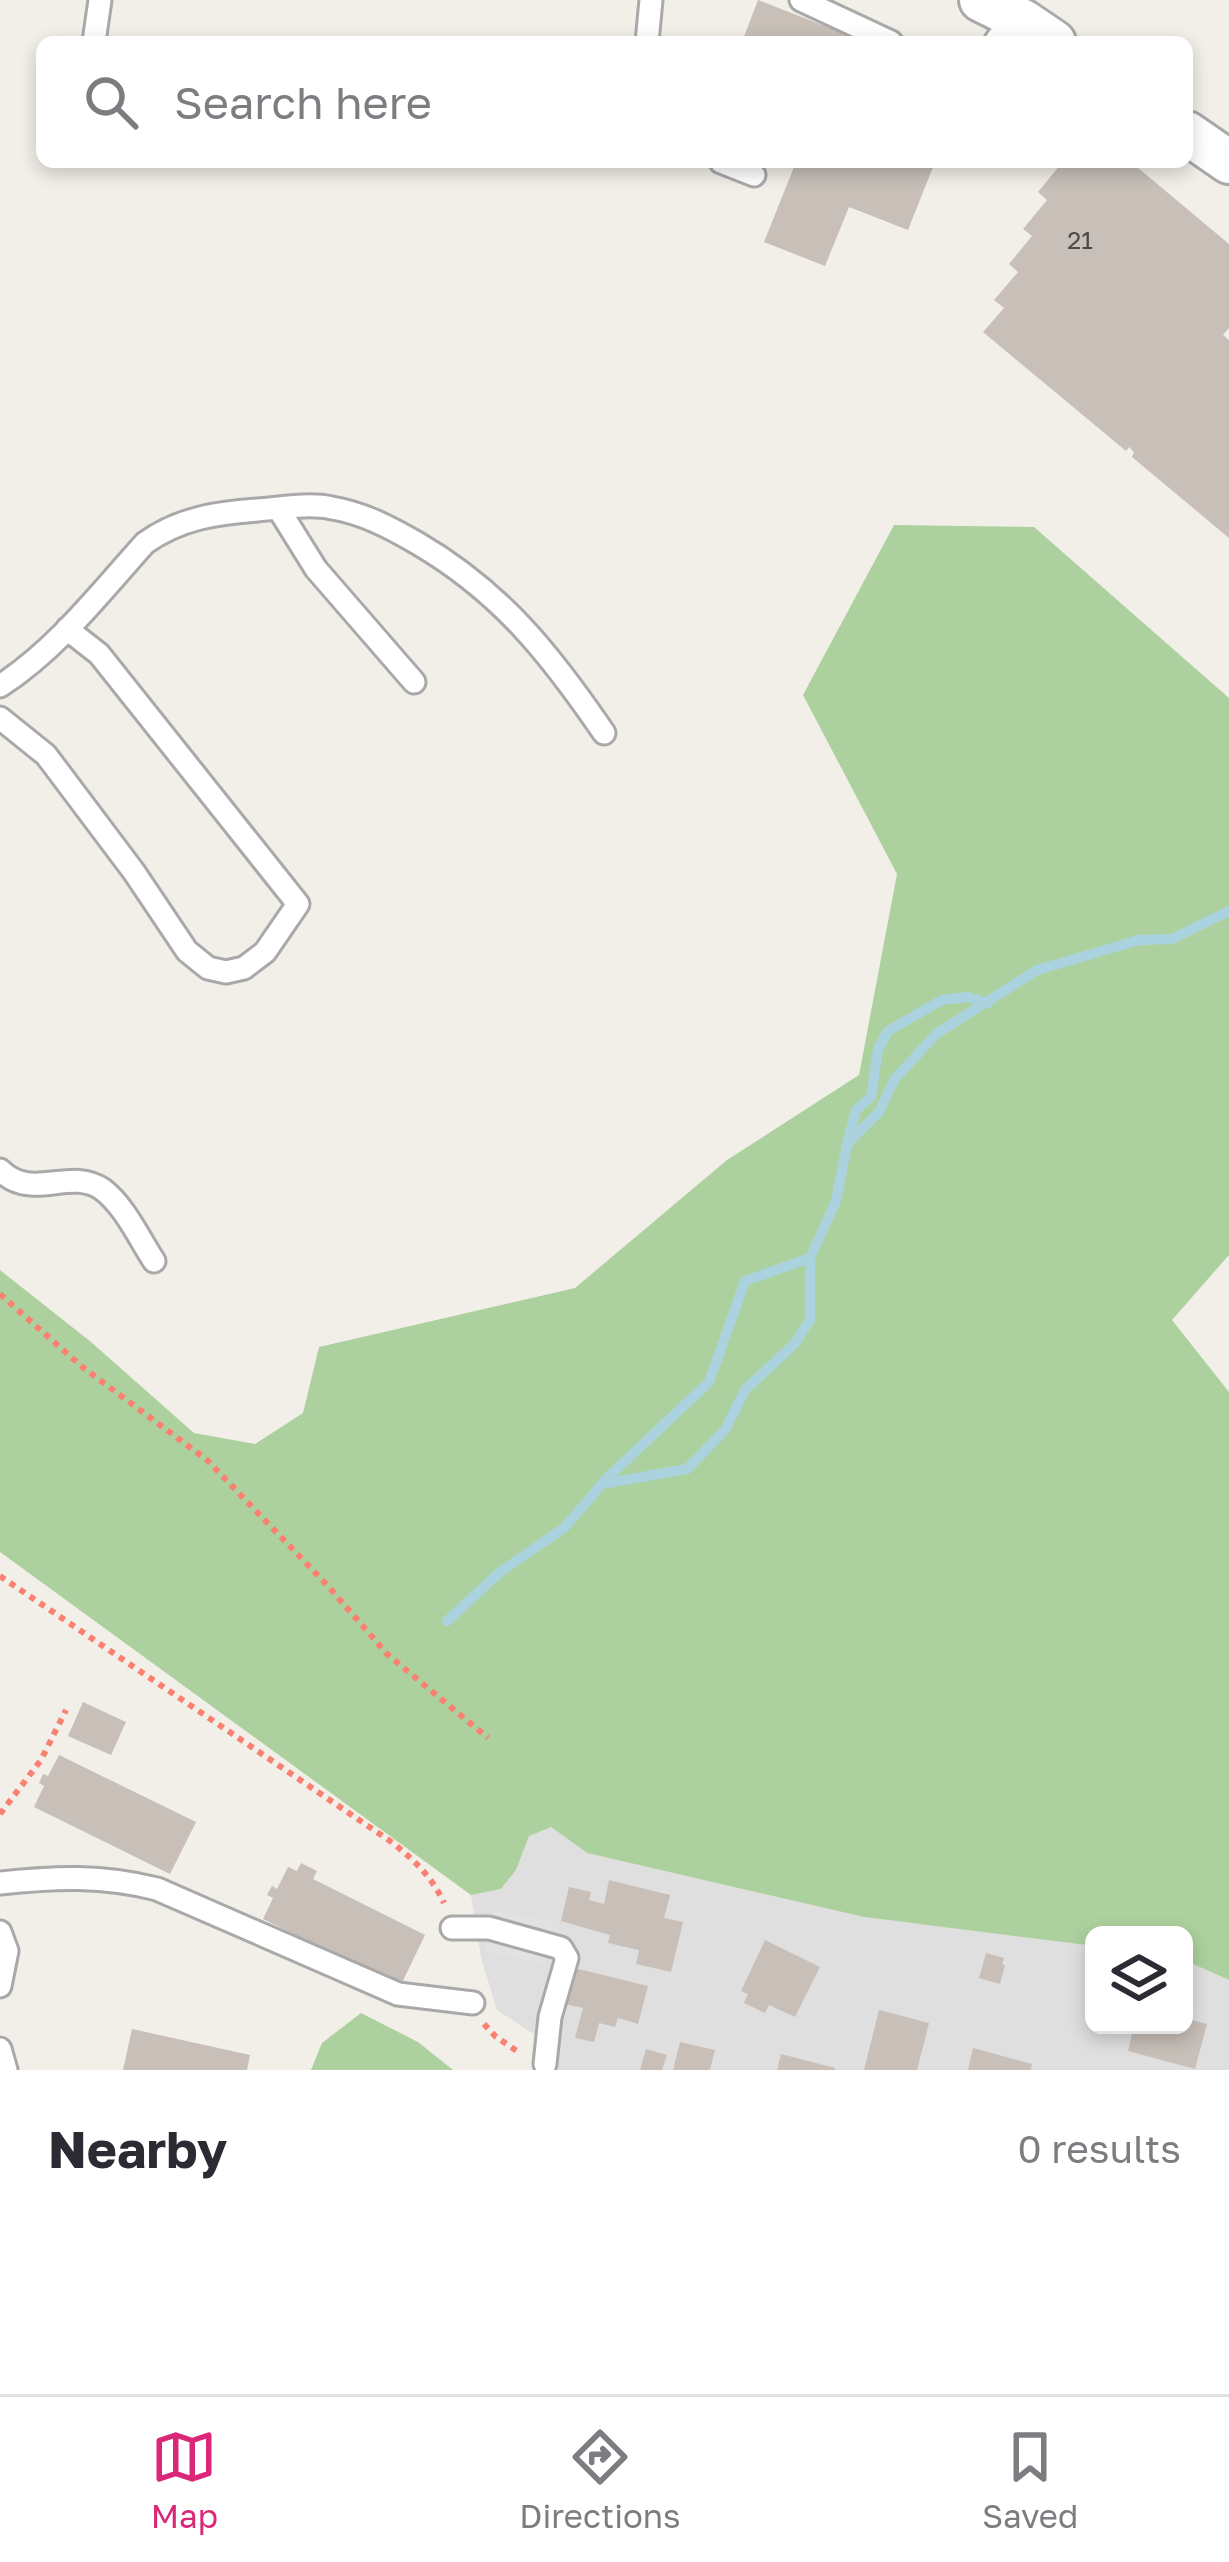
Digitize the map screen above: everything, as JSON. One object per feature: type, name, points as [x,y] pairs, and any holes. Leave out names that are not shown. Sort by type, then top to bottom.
[{"type":"street","points":[[1193,137],[1229,162]]},
{"type":"lane","points":[[95,36],[100,0]]},
{"type":"lane","points":[[647,36],[651,0]]},
{"type":"lane","points":[[801,0],[878,36]]},
{"type":"lane","points":[[736,168],[754,176]]},
{"type":"lane","points":[[0,686],[26,669],[159,532],[206,514],[331,507],[384,524],[485,589],[521,623],[604,733]]},
{"type":"lane","points":[[278,508],[316,569],[414,682]]},
{"type":"lane","points":[[0,718],[46,755],[187,951],[208,968],[226,972],[244,968],[266,952],[298,904],[100,655],[67,629]]},
{"type":"lane","points":[[0,1170],[10,1180],[35,1186],[85,1182],[104,1190],[154,1261]]},
{"type":"lane","points":[[0,1883],[57,1876],[131,1882],[158,1889],[398,1994],[473,2003]]},
{"type":"lane","points":[[452,1928],[489,1928],[561,1948],[567,1958],[550,2017],[545,2064]]},
{"type":"lane","points":[[0,1932],[7,1951],[0,1986]]},
{"type":"lane","points":[[0,2049],[6,2070]]},
{"type":"path","points":[[0,1294],[81,1366],[207,1460],[387,1654],[488,1738]]},
{"type":"path","points":[[0,1576],[393,1843],[433,1882]]},
{"type":"path","points":[[0,1814],[40,1760],[66,1710]]},
{"type":"shaded area","points":[[551,1827],[587,1853],[864,1917],[1085,1945],[1085,2034],[1193,2034],[1193,1964],[1229,1980],[1229,2070],[533,2070],[534,2034],[497,2010],[481,1958],[471,1895],[501,1889],[516,1870],[529,1835]]},
{"type":"shaded area","points":[[493,1910],[554,1922],[545,1964],[485,1951]]},
{"type":"green space","points":[[894,525],[1034,527],[1229,698],[1229,1255],[1172,1320],[1229,1392],[1229,1980],[1193,1964],[1193,1926],[1085,1926],[1085,1945],[864,1917],[587,1853],[551,1827],[529,1836],[516,1870],[501,1889],[471,1895],[0,1552],[0,1270],[194,1433],[255,1444],[303,1413],[319,1347],[575,1288],[727,1160],[859,1075],[897,874],[803,695]]},
{"type":"green space","points":[[361,2013],[418,2042],[453,2070],[311,2070],[322,2043]]},
{"type":"building","points":[[758,0],[848,35],[848,36],[744,36]]},
{"type":"building","points":[[794,168],[933,168],[908,230],[849,207],[825,266],[764,242]]},
{"type":"building","points":[[1058,168],[1138,168],[1229,244],[1229,328],[1223,335],[1229,340],[1229,538],[1132,457],[1129,447],[1126,451],[983,332],[1004,308],[994,300],[1018,272],[1009,264],[1032,236],[1023,229],[1047,200],[1038,192]]},
{"type":"building","points":[[83,1702],[126,1722],[111,1755],[68,1736]]},
{"type":"building","points":[[59,1755],[196,1822],[170,1874],[34,1807],[44,1786],[39,1783],[43,1774],[48,1776]]},
{"type":"building","points":[[301,1863],[317,1871],[313,1879],[425,1935],[400,1987],[263,1919],[273,1898],[267,1895],[272,1886],[277,1889],[288,1867],[297,1871]]},
{"type":"building","points":[[609,1880],[670,1895],[664,1918],[683,1922],[671,1972],[636,1964],[639,1950],[608,1943],[610,1935],[561,1921],[569,1887],[591,1892],[589,1900],[604,1904]]},
{"type":"building","points":[[765,1940],[820,1967],[795,2017],[769,2005],[765,2013],[744,2003],[748,1994],[741,1991]]},
{"type":"building","points":[[986,1953],[1004,1958],[1000,1984],[979,1978]]},
{"type":"building","points":[[570,1967],[648,1986],[638,2024],[618,2018],[615,2027],[599,2023],[594,2042],[575,2038],[583,2008],[561,2003]]},
{"type":"building","points":[[879,2010],[929,2023],[917,2070],[864,2070]]},
{"type":"building","points":[[1193,2020],[1207,2024],[1195,2069],[1128,2051],[1132,2034],[1193,2034]]},
{"type":"building","points":[[132,2029],[250,2055],[247,2070],[123,2070]]},
{"type":"building","points":[[680,2042],[715,2050],[710,2070],[673,2070]]},
{"type":"building","points":[[973,2048],[1032,2064],[1031,2070],[968,2070]]},
{"type":"building","points":[[646,2049],[667,2055],[662,2070],[640,2070]]},
{"type":"building","points":[[781,2054],[835,2068],[835,2070],[777,2070]]},
{"type":"waterway","points":[[447,1621],[500,1572],[564,1528],[602,1484],[687,1469],[725,1430],[745,1390],[795,1343],[810,1320],[810,1258],[836,1201],[847,1144],[879,1112],[894,1080],[936,1034],[1037,970],[1139,940],[1172,939],[1229,911]]},
{"type":"waterway","points":[[848,1141],[856,1110],[871,1097],[878,1049],[888,1031],[942,1000],[968,997],[988,1003]]},
{"type":"waterway","points":[[604,1481],[709,1382],[745,1281],[810,1258]]}]
